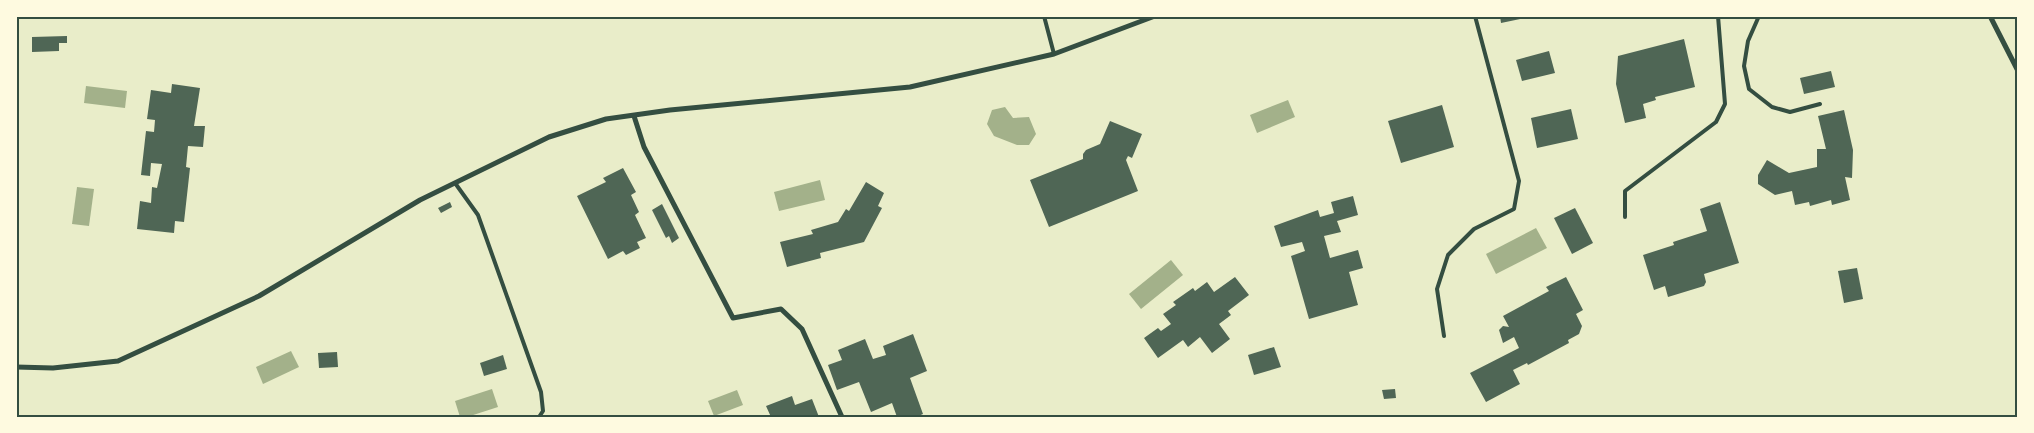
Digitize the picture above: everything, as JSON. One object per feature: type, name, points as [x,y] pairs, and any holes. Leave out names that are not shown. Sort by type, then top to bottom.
[{"type":"street","points":[[16,367],[52,368],[118,361],[259,296],[420,200],[549,137],[606,119],[670,110],[910,87],[1054,54],[1155,16]]},
{"type":"street","points":[[1990,16],[2018,71]]},
{"type":"street","points":[[634,116],[644,147],[733,318],[781,309],[802,329],[842,417]]},
{"type":"lane","points":[[1044,16],[1054,54]]},
{"type":"lane","points":[[1444,336],[1437,289],[1448,255],[1474,229],[1514,209],[1519,181],[1475,16]]},
{"type":"lane","points":[[1625,216],[1625,191],[1716,122],[1725,104],[1718,16]]},
{"type":"lane","points":[[1759,16],[1748,41],[1744,66],[1749,88],[1772,107],[1790,112],[1820,104]]},
{"type":"lane","points":[[456,183],[478,215],[540,392],[544,411],[539,417]]},
{"type":"shaded area","points":[[86,86],[127,91],[125,108],[84,103]]},
{"type":"shaded area","points":[[1288,100],[1295,117],[1257,133],[1250,115]]},
{"type":"shaded area","points":[[1005,107],[1013,118],[1029,117],[1036,134],[1029,145],[1017,145],[994,136],[987,124],[992,110]]},
{"type":"shaded area","points":[[820,180],[825,200],[779,211],[774,192]]},
{"type":"shaded area","points":[[77,187],[94,189],[89,226],[72,224]]},
{"type":"shaded area","points":[[1536,228],[1547,248],[1496,274],[1486,254]]},
{"type":"shaded area","points":[[1171,260],[1183,275],[1141,309],[1129,294]]},
{"type":"shaded area","points":[[291,351],[299,367],[263,384],[256,367]]},
{"type":"shaded area","points":[[492,389],[498,407],[467,417],[460,417],[455,401]]},
{"type":"shaded area","points":[[737,390],[743,405],[714,416],[708,401]]},
{"type":"building","points":[[1500,16],[1525,16],[1525,18],[1501,23]]},
{"type":"building","points":[[67,36],[67,43],[59,43],[59,51],[32,52],[32,37]]},
{"type":"building","points":[[1684,39],[1695,87],[1655,97],[1656,100],[1643,104],[1646,118],[1625,123],[1616,84],[1618,56]]},
{"type":"building","points":[[1549,51],[1555,73],[1522,81],[1516,60]]},
{"type":"building","points":[[1831,71],[1835,87],[1804,94],[1800,78]]},
{"type":"building","points":[[172,84],[200,88],[194,126],[205,126],[203,147],[188,146],[186,167],[190,168],[184,222],[175,221],[174,233],[137,229],[140,201],[151,203],[152,187],[157,188],[162,164],[151,163],[150,176],[141,175],[146,131],[154,132],[155,120],[147,119],[151,90],[171,93]]},
{"type":"building","points":[[1442,105],[1454,147],[1401,163],[1388,121]]},
{"type":"building","points":[[1571,109],[1578,139],[1537,148],[1531,118]]},
{"type":"building","points":[[1844,110],[1853,150],[1852,178],[1845,177],[1850,200],[1832,205],[1831,200],[1810,206],[1809,202],[1795,205],[1792,191],[1775,195],[1758,184],[1758,175],[1767,160],[1789,173],[1817,167],[1817,149],[1826,149],[1818,116]]},
{"type":"building","points":[[1110,121],[1142,134],[1132,158],[1128,156],[1126,160],[1138,191],[1049,227],[1030,180],[1083,159],[1083,154],[1086,150],[1100,144]]},
{"type":"building","points":[[623,168],[636,192],[631,195],[639,212],[635,215],[646,238],[637,242],[640,248],[626,255],[623,251],[608,259],[577,196],[606,182],[603,178]]},
{"type":"building","points":[[866,182],[884,193],[878,206],[882,208],[864,242],[820,253],[821,258],[787,267],[780,242],[813,234],[811,230],[838,222],[846,209],[849,211]]},
{"type":"building","points":[[1353,196],[1358,215],[1337,221],[1341,232],[1324,236],[1330,258],[1358,250],[1363,268],[1349,272],[1358,305],[1309,319],[1291,256],[1305,251],[1302,242],[1281,247],[1274,226],[1318,210],[1320,217],[1334,213],[1331,202]]},
{"type":"building","points":[[450,202],[452,207],[441,213],[438,208]]},
{"type":"building","points":[[1720,202],[1739,263],[1704,274],[1706,282],[1704,286],[1668,297],[1665,286],[1654,290],[1643,255],[1674,245],[1673,242],[1707,231],[1700,209]]},
{"type":"building","points":[[662,204],[679,238],[672,243],[669,236],[666,238],[652,210]]},
{"type":"building","points":[[1575,208],[1593,243],[1572,254],[1554,218]]},
{"type":"building","points":[[1857,268],[1863,299],[1844,303],[1838,271]]},
{"type":"building","points":[[1235,277],[1249,295],[1228,311],[1231,315],[1219,324],[1230,339],[1212,353],[1200,337],[1188,347],[1183,340],[1158,358],[1144,338],[1158,328],[1161,331],[1171,324],[1163,314],[1176,305],[1173,302],[1193,288],[1195,291],[1207,282],[1214,292]]},
{"type":"building","points":[[1566,277],[1583,310],[1576,314],[1582,326],[1579,334],[1568,340],[1569,343],[1528,365],[1527,363],[1513,370],[1520,384],[1486,402],[1470,373],[1519,348],[1514,337],[1503,343],[1499,330],[1503,326],[1509,327],[1503,316],[1549,291],[1546,287]]},
{"type":"building","points":[[913,334],[927,371],[910,378],[923,414],[916,417],[897,417],[892,403],[871,412],[859,382],[837,390],[828,365],[842,360],[838,350],[865,339],[873,359],[886,355],[883,346]]},
{"type":"building","points":[[1274,347],[1281,367],[1254,375],[1248,355]]},
{"type":"building","points":[[337,352],[338,367],[319,368],[318,353]]},
{"type":"building","points":[[503,355],[507,369],[484,376],[480,363]]},
{"type":"building","points":[[1395,389],[1396,398],[1384,399],[1382,390]]},
{"type":"building","points":[[792,396],[795,405],[812,399],[819,417],[771,417],[766,406]]}]
